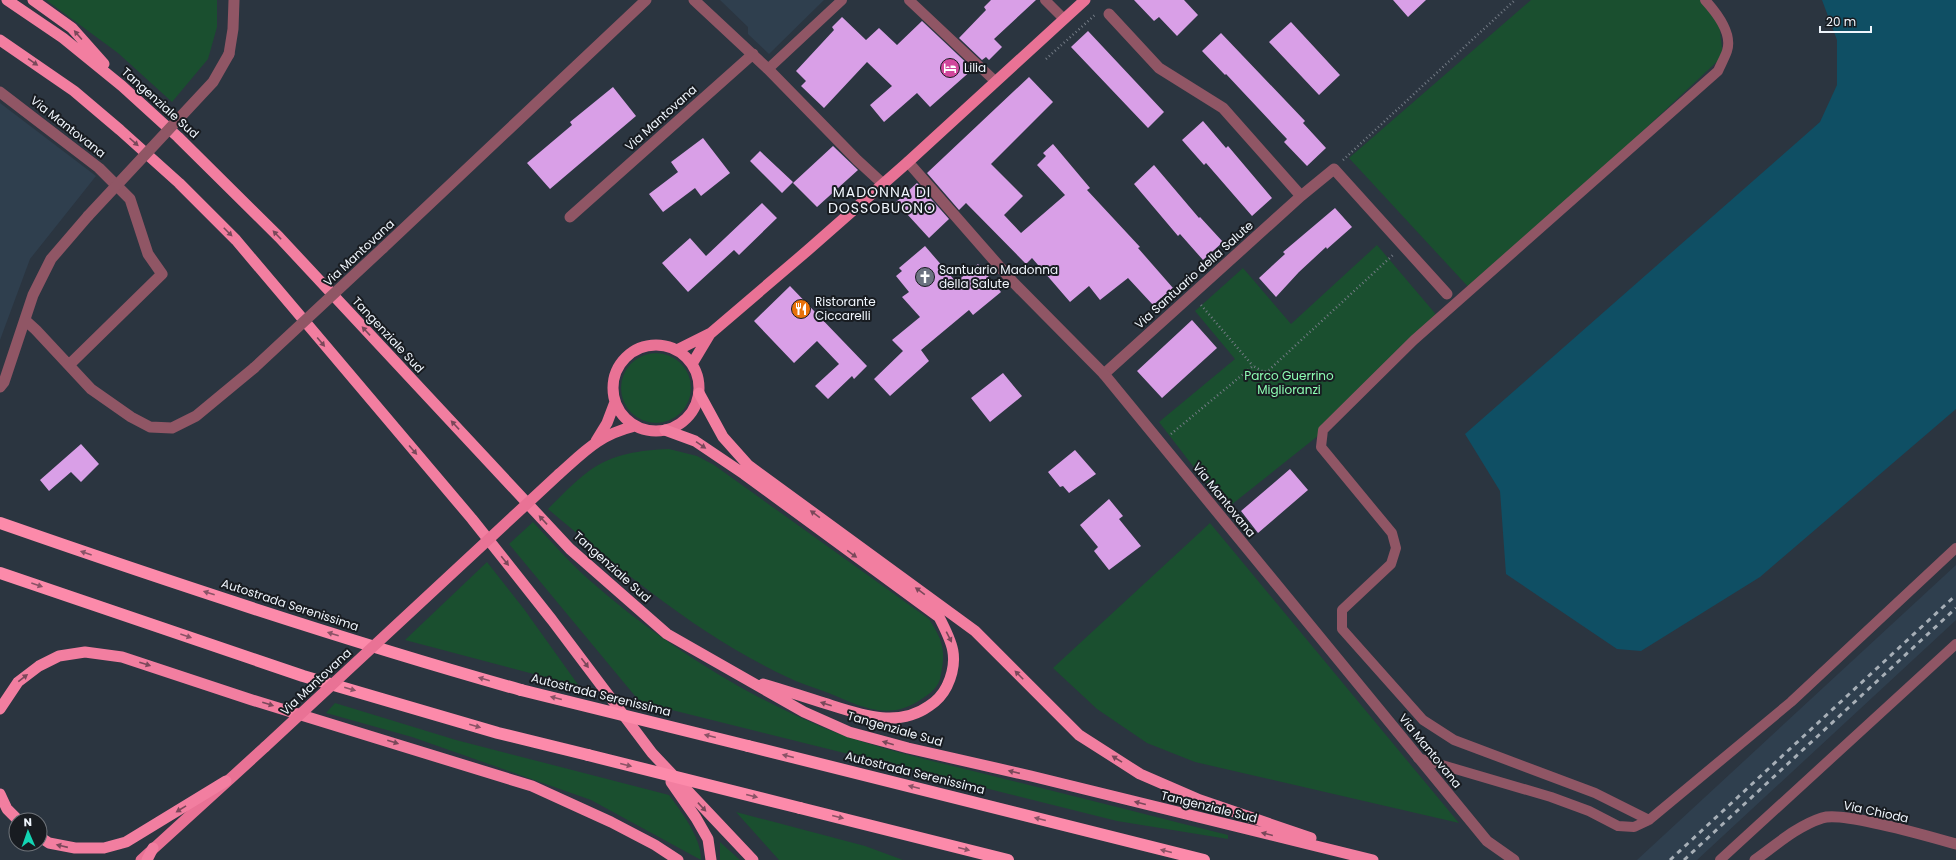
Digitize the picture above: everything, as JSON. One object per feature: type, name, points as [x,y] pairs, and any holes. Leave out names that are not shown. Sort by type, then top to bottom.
[{"type":"highway","name":"Tangenziale Sud","points":[[7,0],[63,38],[122,86],[178,137],[279,237],[570,549],[667,634],[738,676],[804,712],[849,732],[908,748],[1031,776],[1373,860]]},
{"type":"highway","points":[[33,0],[72,28],[122,86]]},
{"type":"highway","points":[[0,40],[74,91],[179,183],[236,240],[472,519],[552,620],[652,753],[696,818],[708,839],[712,860]]},
{"type":"highway","points":[[699,393],[722,437],[748,464],[975,631],[1079,735],[1140,774],[1200,800],[1373,860]]},
{"type":"highway","points":[[665,430],[695,441],[744,474],[938,617],[952,643],[953,666],[945,691],[936,701],[922,711],[904,718],[886,719],[861,715],[738,676]]},
{"type":"highway","name":"Autostrada Serenissima","points":[[0,523],[109,561],[399,656],[521,690],[1204,860]]},
{"type":"highway","points":[[0,572],[303,676],[498,733],[1008,860]]},
{"type":"highway","points":[[0,709],[18,682],[39,666],[59,656],[85,652],[122,657],[252,700],[532,786],[611,822],[655,845],[678,860]]},
{"type":"highway","points":[[652,753],[753,860]]},
{"type":"highway","points":[[48,842],[74,848],[104,848],[126,842],[226,781]]},
{"type":"highway","points":[[0,794],[10,812]]},
{"type":"highway","points":[[147,860],[154,848]]},
{"type":"main road","points":[[677,350],[710,333],[908,162],[1085,0]]},
{"type":"main road","points":[[692,364],[710,333]]},
{"type":"main road","name":"Via Mantovana","points":[[657,345],[677,350],[692,364],[697,373],[699,393],[697,404],[684,421],[665,430],[655,431],[635,426],[627,420],[616,402],[613,382],[621,363],[628,355],[636,350],[657,345]]},
{"type":"main road","name":"Via Mantovana","points":[[596,441],[607,423],[616,402]]},
{"type":"main road","name":"Via Mantovana","points":[[141,860],[596,441],[615,431],[635,426]]},
{"type":"street","points":[[0,387],[4,382],[33,295],[51,259],[88,216],[213,82],[229,54],[233,29],[234,0]]},
{"type":"street","name":"Via Mantovana","points":[[25,320],[91,389],[131,417],[150,427],[172,428],[196,416],[254,368],[646,0]]},
{"type":"street","points":[[694,0],[768,69],[857,160],[882,183]]},
{"type":"street","points":[[1104,13],[1158,68],[1223,108],[1301,196]]},
{"type":"street","name":"Via Mantovana","points":[[570,217],[752,54]]},
{"type":"street","name":"Via Mantovana","points":[[0,92],[99,168],[130,199],[148,254],[162,274],[69,365]]},
{"type":"street","name":"Via Mantovana","points":[[908,162],[1013,282],[1104,374],[1487,841],[1514,860]]},
{"type":"street","points":[[1334,169],[1447,294]]},
{"type":"street","name":"Via Santuario della Salute","points":[[1104,374],[1301,196],[1334,169]]},
{"type":"street","name":"Via Chioda","points":[[1755,860],[1796,829],[1823,817],[1851,818],[1956,844]]},
{"type":"lane","points":[[768,69],[842,0]]},
{"type":"lane","points":[[909,0],[995,81]]},
{"type":"lane","points":[[1045,0],[1064,19]]},
{"type":"lane","points":[[1649,820],[1595,793],[1454,740],[1423,720],[1376,669],[1342,629],[1342,610],[1391,564],[1396,548],[1392,533],[1321,447],[1323,430],[1414,340],[1718,70],[1728,50],[1727,34],[1716,12],[1705,0]]},
{"type":"lane","points":[[1418,758],[1551,797],[1589,811],[1618,826],[1634,827],[1649,820],[1791,702],[1956,548]]},
{"type":"lane","points":[[1720,860],[1956,644]]},
{"type":"path","points":[[1334,169],[1515,0]]},
{"type":"path","points":[[1046,59],[1104,13]]},
{"type":"path","points":[[1192,294],[1253,366],[1264,372],[1404,246]]},
{"type":"path","points":[[1160,442],[1253,366]]},
{"type":"shaded area","points":[[720,0],[824,0],[769,54],[748,34],[748,27]]},
{"type":"shaded area","points":[[0,103],[96,176],[30,259],[0,340]]},
{"type":"shaded area","points":[[1956,565],[1956,620],[1697,860],[1637,860]]},
{"type":"green space","points":[[46,0],[217,0],[217,27],[208,59],[172,102],[118,53]]},
{"type":"green space","points":[[1531,0],[1704,0],[1718,15],[1723,56],[1472,291],[1349,158]]},
{"type":"green space","name":"Parco Guerrino Miglioranzi","points":[[1377,245],[1439,318],[1324,431],[1226,509],[1159,422],[1235,359],[1195,311],[1243,268],[1291,324]]},
{"type":"green space","points":[[656,353],[675,359],[685,369],[691,388],[685,407],[675,417],[656,423],[637,417],[627,407],[621,388],[627,369],[637,359]]},
{"type":"green space","points":[[669,449],[697,456],[714,465],[929,619],[941,641],[943,654],[939,683],[934,690],[917,702],[905,708],[883,711],[860,706],[792,679],[754,660],[692,622],[604,556],[548,509],[583,475],[598,465],[627,454],[648,450]]},
{"type":"green space","points":[[533,522],[566,558],[587,578],[641,623],[700,663],[792,714],[824,728],[864,742],[927,760],[1228,835],[1228,839],[1117,821],[640,702],[509,544]]},
{"type":"green space","points":[[1210,523],[1459,823],[1195,762],[1147,743],[1097,709],[1053,668]]},
{"type":"green space","points":[[487,562],[524,609],[579,686],[405,640]]},
{"type":"green space","points":[[335,703],[456,740],[669,795],[685,817],[694,834],[698,843],[701,860],[591,800],[412,737],[326,713]]},
{"type":"green space","points":[[736,812],[865,846],[903,860],[779,860]]},
{"type":"green space","points":[[720,842],[740,860],[720,860]]},
{"type":"water","points":[[1822,0],[1956,0],[1956,409],[1760,577],[1641,651],[1617,649],[1506,574],[1500,491],[1465,434],[1820,122],[1837,85],[1837,40]]},
{"type":"building","points":[[991,0],[1036,0],[994,39],[1002,47],[989,60],[986,57],[982,60],[959,38],[986,10],[984,7]]},
{"type":"building","points":[[1134,0],[1184,0],[1198,15],[1177,36],[1159,17],[1154,21]]},
{"type":"building","points":[[1393,0],[1426,0],[1408,17]]},
{"type":"building","points":[[842,17],[866,40],[879,28],[897,45],[922,21],[973,69],[930,107],[917,93],[884,122],[870,105],[892,86],[867,62],[824,108],[801,86],[806,81],[796,71],[834,30],[832,27]]},
{"type":"building","points":[[1291,22],[1340,75],[1319,95],[1269,42]]},
{"type":"building","points":[[1088,31],[1164,112],[1148,128],[1071,47]]},
{"type":"building","points":[[1221,33],[1305,121],[1303,123],[1326,148],[1307,166],[1284,142],[1287,139],[1226,74],[1225,75],[1202,51]]},
{"type":"building","points":[[1029,77],[1053,102],[991,164],[1023,196],[1004,215],[1021,233],[1065,195],[1037,165],[1046,156],[1043,153],[1053,144],[1090,188],[1087,190],[1140,247],[1138,248],[1173,288],[1153,305],[1128,278],[1100,300],[1089,286],[1070,302],[1032,258],[1026,264],[966,203],[959,210],[927,173]]},
{"type":"building","points":[[613,87],[636,116],[550,189],[527,163],[572,125],[570,122]]},
{"type":"building","points":[[1203,121],[1226,148],[1228,146],[1272,198],[1252,216],[1206,163],[1204,165],[1182,140]]},
{"type":"building","points":[[703,138],[730,173],[701,196],[695,188],[663,212],[649,194],[678,172],[671,162]]},
{"type":"building","points":[[833,146],[858,170],[817,207],[793,183]]},
{"type":"building","points":[[760,151],[793,182],[782,193],[750,161]]},
{"type":"building","points":[[1154,165],[1199,218],[1200,217],[1223,242],[1203,260],[1180,234],[1178,236],[1134,184]]},
{"type":"building","points":[[917,183],[949,219],[929,238],[896,202]]},
{"type":"building","points":[[762,203],[777,218],[739,255],[734,250],[688,292],[662,263],[690,238],[706,256]]},
{"type":"building","points":[[1335,208],[1352,227],[1327,249],[1326,247],[1299,272],[1276,297],[1259,278],[1285,254],[1283,252]]},
{"type":"building","points":[[925,246],[956,282],[978,264],[1001,292],[973,315],[969,310],[921,350],[929,361],[890,396],[874,379],[903,351],[892,340],[920,317],[902,297],[909,292],[896,276],[902,271],[899,268]]},
{"type":"building","points":[[790,286],[867,366],[854,379],[852,376],[828,399],[815,386],[839,364],[817,341],[794,363],[754,321]]},
{"type":"building","points":[[1192,320],[1217,348],[1162,398],[1137,371]]},
{"type":"building","points":[[1003,373],[1022,396],[990,422],[971,398]]},
{"type":"building","points":[[81,444],[99,464],[81,482],[71,472],[49,491],[40,480]]},
{"type":"building","points":[[1075,450],[1096,474],[1069,493],[1063,486],[1060,487],[1048,472]]},
{"type":"building","points":[[1290,469],[1308,490],[1258,533],[1241,511]]},
{"type":"building","points":[[1109,499],[1123,516],[1119,519],[1141,546],[1109,570],[1094,551],[1098,547],[1080,525]]},
{"type":"railway","points":[[1670,860],[1956,595]]},
{"type":"railway","points":[[1684,860],[1956,608]]},
{"type":"place","name":"Lilia","points":[[950,68]]},
{"type":"place","name":"Santuario Madonna della Salute","points":[[925,277]]},
{"type":"place","name":"Ristorante Ciccarelli","points":[[801,309]]},
{"type":"district","name":"MADONNA DI DOSSOBUONO","points":[[882,200]]}]
